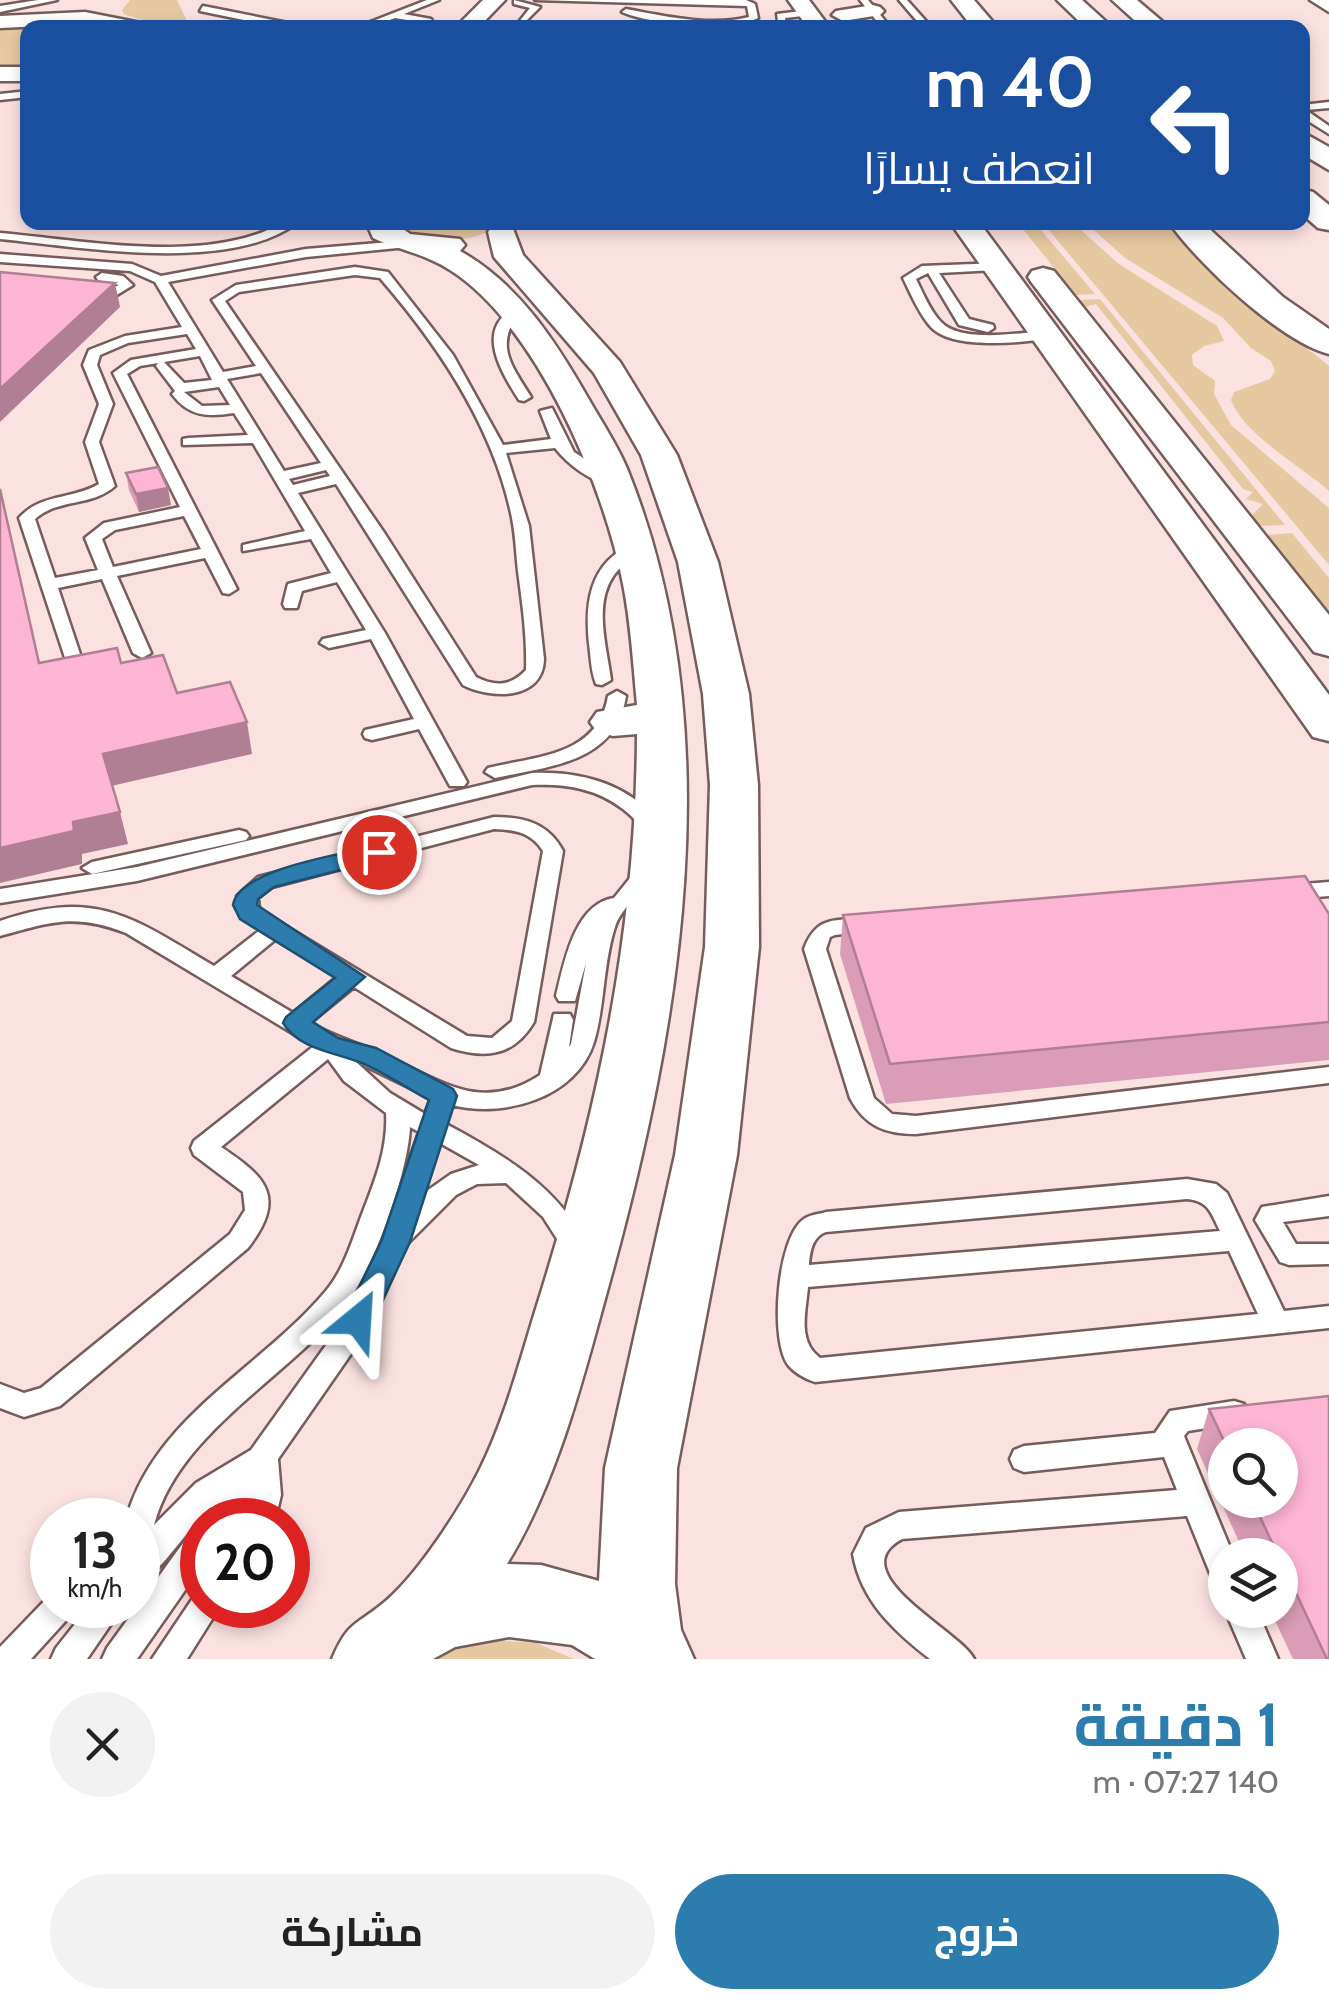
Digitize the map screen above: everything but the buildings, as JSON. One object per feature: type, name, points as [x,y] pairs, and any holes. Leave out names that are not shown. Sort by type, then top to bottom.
[{"type":"highway","points":[[1068,0],[1092,20]]},
{"type":"highway","points":[[1123,0],[1148,20]]},
{"type":"highway","points":[[1321,0],[1329,5]]},
{"type":"highway","points":[[1192,230],[1248,283],[1306,330],[1329,342]]},
{"type":"highway","points":[[1227,230],[1329,328]]},
{"type":"street","points":[[30,18],[81,0]]},
{"type":"street","points":[[470,20],[505,8]]},
{"type":"street","points":[[2,18],[112,12],[122,20]]},
{"type":"street","points":[[842,14],[875,13]]},
{"type":"street","points":[[405,237],[457,244],[495,230]]},
{"type":"street","points":[[508,230],[509,257],[608,369],[659,456],[698,562],[726,694],[734,823],[732,947],[706,1155],[641,1468],[637,1584],[649,1652]]},
{"type":"street","points":[[970,230],[1329,727]]},
{"type":"street","points":[[1006,230],[1329,643]]},
{"type":"street","points":[[393,1643],[458,1572],[494,1516],[520,1460],[583,1266],[642,1009],[660,847],[618,699],[657,659],[618,565],[614,483],[560,376],[505,327],[466,264],[405,237]]},
{"type":"street","points":[[393,1643],[460,1608],[509,1599],[557,1603],[602,1619],[649,1652]]},
{"type":"lane","points":[[2,18],[52,0]]},
{"type":"lane","points":[[381,20],[435,0]]},
{"type":"lane","points":[[903,0],[921,20]]},
{"type":"lane","points":[[564,1],[675,20]]},
{"type":"lane","points":[[505,8],[564,1],[740,2],[751,4],[753,19],[749,20]]},
{"type":"lane","points":[[203,7],[235,2]]},
{"type":"lane","points":[[203,7],[262,20]]},
{"type":"lane","points":[[623,11],[753,12]]},
{"type":"lane","points":[[781,20],[780,16],[809,13]]},
{"type":"lane","points":[[394,15],[410,20]]},
{"type":"lane","points":[[1310,117],[1329,134]]},
{"type":"lane","points":[[0,236],[219,248],[280,230]]},
{"type":"lane","points":[[79,278],[132,268],[160,280],[405,237]]},
{"type":"lane","points":[[306,253],[352,238],[405,237]]},
{"type":"lane","points":[[59,262],[82,242]]},
{"type":"lane","points":[[79,278],[100,243]]},
{"type":"lane","points":[[0,258],[59,262],[79,278],[108,293],[127,285],[111,278],[0,271]]},
{"type":"lane","points":[[996,266],[931,269],[914,272],[908,278],[940,329],[968,337],[1042,330]]},
{"type":"lane","points":[[931,269],[968,324],[1042,330]]},
{"type":"lane","points":[[355,271],[380,273],[439,344],[494,444],[522,528],[534,636],[535,670],[514,688],[488,688],[469,680],[219,302],[223,294],[355,271]]},
{"type":"lane","points":[[79,278],[117,286],[104,306]]},
{"type":"lane","points":[[160,280],[376,633],[457,782]]},
{"type":"lane","points":[[505,327],[531,396]]},
{"type":"lane","points":[[78,675],[27,521],[28,514],[39,507],[98,493],[108,482],[92,448],[94,429],[106,404],[90,359],[112,344],[189,330]]},
{"type":"lane","points":[[202,352],[136,363],[120,372],[229,589]]},
{"type":"lane","points":[[163,366],[180,388],[260,364]]},
{"type":"lane","points":[[180,394],[188,407],[199,412],[237,408]]},
{"type":"lane","points":[[539,412],[582,468],[614,483]]},
{"type":"lane","points":[[197,420],[206,440]]},
{"type":"lane","points":[[494,444],[554,436]]},
{"type":"lane","points":[[188,442],[256,439]]},
{"type":"lane","points":[[284,483],[334,472]]},
{"type":"lane","points":[[142,654],[95,543],[96,534],[110,526],[189,510]]},
{"type":"lane","points":[[248,548],[316,534]]},
{"type":"lane","points":[[47,585],[211,552]]},
{"type":"lane","points":[[0,884],[457,782],[569,754],[592,743],[618,699],[594,596],[618,565]]},
{"type":"lane","points":[[291,604],[294,588],[341,576]]},
{"type":"lane","points":[[329,643],[376,633]]},
{"type":"lane","points":[[372,734],[426,722]]},
{"type":"lane","points":[[0,896],[137,874],[192,843],[544,778],[588,781],[612,791],[660,847],[622,898],[601,936],[582,1044],[570,1064],[551,1080],[504,1102],[462,1102],[367,1054],[330,1045],[134,928],[97,914],[38,916],[0,930]]},
{"type":"lane","points":[[494,824],[526,826],[548,840],[552,861],[523,1022],[515,1036],[498,1046],[477,1048],[458,1042],[275,930],[249,913],[245,905],[246,896],[265,882],[494,824]]},
{"type":"lane","points":[[1275,893],[1329,890]]},
{"type":"lane","points":[[551,1080],[583,932],[606,907],[622,898]]},
{"type":"lane","points":[[889,924],[831,928],[821,933],[815,949],[862,1098],[876,1118],[889,1124],[916,1125],[1329,1075]]},
{"type":"lane","points":[[216,976],[275,930]]},
{"type":"lane","points":[[296,1023],[352,977]]},
{"type":"lane","points":[[330,1045],[344,1069],[397,1106],[515,1174],[561,1220],[583,1266]]},
{"type":"lane","points":[[0,1396],[24,1404],[50,1396],[239,1241],[254,1224],[260,1204],[255,1187],[204,1148],[330,1045]]},
{"type":"lane","points":[[235,1498],[358,1320],[396,1242],[444,1096]]},
{"type":"lane","points":[[148,1498],[183,1444],[322,1314],[343,1286],[392,1170],[399,1131],[397,1106]]},
{"type":"lane","points":[[396,1242],[433,1198],[459,1179],[478,1173],[515,1174]]},
{"type":"lane","points":[[1276,1323],[1218,1200],[1207,1191],[1187,1190],[812,1226],[802,1236],[791,1340],[798,1358],[815,1370],[1276,1323],[1329,1317]]},
{"type":"lane","points":[[1329,1206],[1271,1214],[1268,1220],[1289,1255],[1329,1254]]},
{"type":"lane","points":[[795,1276],[1237,1240]]},
{"type":"lane","points":[[1210,1538],[1169,1434],[1180,1420],[1270,1408]]},
{"type":"lane","points":[[1024,1458],[1171,1444]]},
{"type":"lane","points":[[196,1498],[264,1458]]},
{"type":"lane","points":[[264,1458],[265,1498]]},
{"type":"lane","points":[[958,1659],[908,1623],[870,1572],[867,1556],[872,1542],[884,1530],[1194,1502]]},
{"type":"lane","points":[[160,1540],[180,1514]]},
{"type":"lane","points":[[118,1659],[180,1573]]},
{"type":"lane","points":[[10,1659],[39,1628]]},
{"type":"lane","points":[[67,1659],[92,1628]]},
{"type":"lane","points":[[168,1659],[190,1628]]},
{"type":"lane","points":[[1249,1628],[1262,1659]]},
{"type":"shaded area","points":[[130,0],[177,0],[187,20],[142,20],[122,10]]},
{"type":"shaded area","points":[[20,25],[20,69],[0,69],[0,26]]},
{"type":"shaded area","points":[[399,230],[489,230],[454,240],[405,236]]},
{"type":"shaded area","points":[[1024,230],[1041,230],[1095,294],[1076,295]]},
{"type":"shaded area","points":[[1049,230],[1081,230],[1119,264],[1217,326],[1224,341],[1204,346],[1192,355],[1193,365],[1215,381],[1214,394],[1231,425],[1329,508],[1329,565]]},
{"type":"shaded area","points":[[1094,230],[1173,230],[1257,308],[1329,366],[1329,491],[1260,438],[1231,400],[1234,392],[1270,379],[1275,371],[1271,361],[1251,348],[1223,318],[1125,258]]},
{"type":"shaded area","points":[[1100,299],[1285,525],[1259,526],[1250,517],[1263,504],[1246,499],[1253,492],[1243,489],[1096,304],[1085,307],[1080,300]]},
{"type":"shaded area","points":[[1292,533],[1329,578],[1329,614],[1266,535]]},
{"type":"shaded area","points":[[488,1640],[536,1643],[574,1659],[430,1659],[441,1652]]},
{"type":"route","points":[[358,1320],[396,1242],[444,1096],[367,1054],[330,1045],[296,1023],[352,977],[249,913],[245,905],[246,896],[265,882],[379,852]]}]
